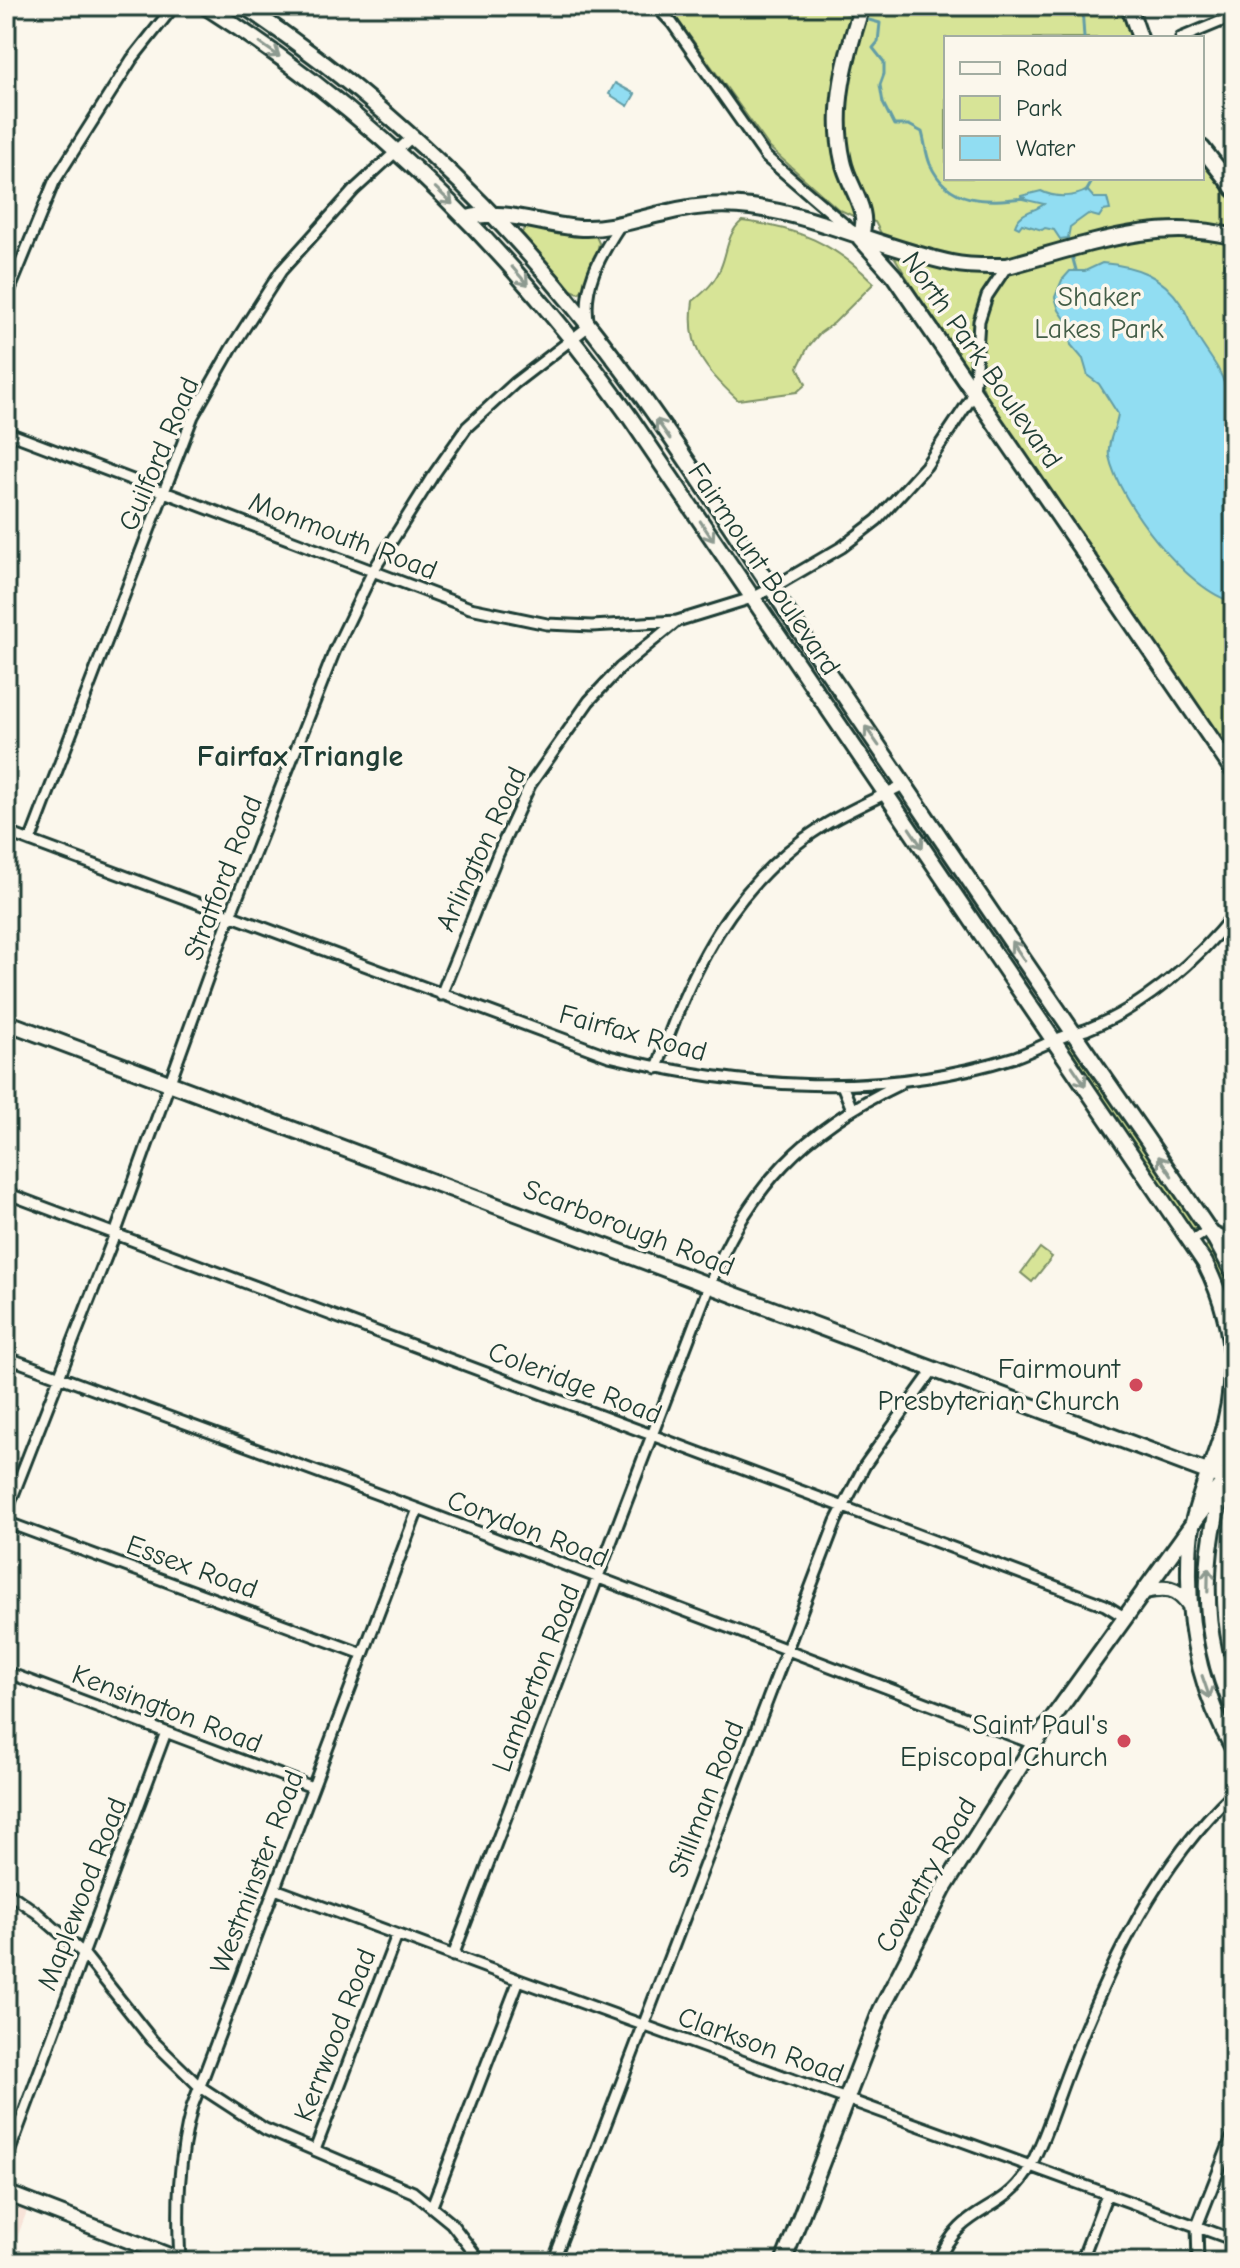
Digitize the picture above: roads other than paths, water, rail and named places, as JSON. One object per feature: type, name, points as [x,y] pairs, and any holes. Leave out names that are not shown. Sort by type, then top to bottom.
[{"type":"main road","name":"Fairmount Boulevard","points":[[205,6],[301,73],[396,150],[468,218],[573,339],[629,416],[1191,1241],[1216,1285],[1227,1318],[1232,1354],[1229,1406],[1192,1527],[1189,1545],[1190,1606],[1197,1659],[1211,1702],[1234,1750]]},
{"type":"main road","name":"Fairmount Boulevard","points":[[244,6],[338,74],[412,137],[493,215],[589,326],[1075,1033],[1209,1230],[1234,1274]]},
{"type":"main road","points":[[860,237],[865,223],[864,213],[842,160],[839,121],[843,72],[862,6]]},
{"type":"main road","points":[[1129,6],[1139,36]]},
{"type":"main road","points":[[1204,151],[1234,189]]},
{"type":"main road","points":[[468,218],[493,215],[567,228],[620,225],[686,208],[733,206],[795,215],[954,264],[1007,266],[1136,233],[1167,229],[1203,230],[1234,237]]},
{"type":"main road","name":"North Park Boulevard","points":[[860,237],[894,276],[1234,772]]},
{"type":"main road","name":"Scarborough Road","points":[[6,1022],[1209,1473],[1231,1478]]},
{"type":"main road","points":[[1209,1473],[1234,1440]]},
{"type":"main road","points":[[1234,1458],[1210,1548],[1208,1601],[1215,1655],[1234,1710]]},
{"type":"main road","name":"Coventry Road","points":[[783,2262],[881,2010],[928,1916],[1034,1744],[1144,1591],[1231,1478]]},
{"type":"main road","points":[[1173,1552],[1202,1543],[1210,1548]]},
{"type":"main road","points":[[1144,1591],[1173,1589],[1190,1606]]},
{"type":"main road","points":[[1197,1659],[1215,1655]]},
{"type":"main road","points":[[6,2193],[182,2261]]},
{"type":"street","points":[[6,299],[54,182],[132,59],[174,6]]},
{"type":"street","name":"North Park Boulevard","points":[[656,6],[672,23],[766,157],[860,237]]},
{"type":"street","points":[[1186,36],[1234,16]]},
{"type":"street","name":"Guilford Road","points":[[30,841],[193,416],[281,271],[331,214],[412,137]]},
{"type":"street","points":[[589,326],[587,303],[592,275],[620,225]]},
{"type":"street","name":"Arlington Road","points":[[441,995],[498,854],[530,785],[589,701],[620,668],[677,621],[752,598],[772,588],[842,547],[877,520],[926,466],[974,394],[979,321],[987,296],[1007,266]]},
{"type":"street","name":"Stratford Road","points":[[6,1513],[115,1234],[230,916],[334,652],[373,571],[467,427],[515,383],[589,326]]},
{"type":"street","name":"Monmouth Road","points":[[6,432],[470,608],[547,624],[592,626],[677,621]]},
{"type":"street","points":[[657,1068],[675,1016],[705,952],[734,906],[777,861],[822,827],[905,784]]},
{"type":"street","name":"Fairfax Road","points":[[6,832],[609,1056],[657,1068],[756,1083],[842,1085],[905,1081],[1012,1058],[1091,1028],[1146,997],[1185,964],[1234,914]]},
{"type":"street","name":"Lamberton Road","points":[[453,1956],[709,1286],[736,1226],[768,1179],[789,1157],[852,1109],[905,1081]]},
{"type":"street","points":[[842,1085],[852,1109]]},
{"type":"street","name":"Coleridge Road","points":[[6,1193],[1105,1605],[1126,1618]]},
{"type":"street","points":[[1191,1241],[1209,1230],[1234,1242]]},
{"type":"street","name":"Corydon Road","points":[[6,1357],[418,1509],[1034,1744]]},
{"type":"street","name":"Stillman Road","points":[[553,2262],[842,1507],[882,1438],[933,1370]]},
{"type":"street","name":"Westminster Road","points":[[182,2261],[177,2213],[179,2168],[199,2086],[418,1509]]},
{"type":"street","name":"Essex Road","points":[[6,1522],[363,1654]]},
{"type":"street","name":"Kensington Road","points":[[6,1674],[312,1787]]},
{"type":"street","name":"Maplewood Road","points":[[6,2161],[166,1732]]},
{"type":"street","points":[[938,2262],[960,2225],[1012,2192],[1031,2166],[1100,1990],[1133,1925],[1181,1849],[1234,1792]]},
{"type":"street","name":"Clarkson Road","points":[[275,1889],[1234,2240]]},
{"type":"street","points":[[6,1891],[83,1953],[147,2035],[199,2086],[254,2123],[399,2184],[432,2206],[458,2231],[481,2262]]},
{"type":"street","name":"Kerrwood Road","points":[[315,2150],[397,1935]]},
{"type":"street","points":[[432,2206],[519,1980]]},
{"type":"street","points":[[1198,2262],[1197,2226],[1234,2132]]},
{"type":"street","points":[[1081,2262],[1107,2194]]},
{"type":"water","points":[[615,83],[635,94],[628,106],[609,94]]},
{"type":"water","points":[[1087,190],[1094,198],[1107,198],[1110,210],[1103,211],[1099,217],[1088,214],[1070,227],[1068,238],[1060,239],[1054,230],[1022,224],[1019,228],[1015,226],[1024,215],[1044,204],[1022,199],[1021,196],[1041,191],[1071,196]]},
{"type":"water","points":[[1102,263],[1147,274],[1174,294],[1223,379],[1234,441],[1234,602],[1216,595],[1177,563],[1140,519],[1115,475],[1109,451],[1118,414],[1099,384],[1088,376],[1083,359],[1071,345],[1067,322],[1055,297],[1062,280],[1070,271],[1085,271]]},
{"type":"waterway","points":[[839,6],[841,11],[847,13]]},
{"type":"waterway","points":[[1082,6],[1084,36]]},
{"type":"waterway","points":[[869,20],[880,23],[878,42],[873,48],[884,62],[880,85],[883,103],[894,125],[909,125],[922,132],[929,160],[938,177],[947,187],[970,198],[1025,198]]},
{"type":"waterway","points":[[1086,192],[1093,180]]},
{"type":"waterway","points":[[1071,252],[1076,270]]},
{"type":"place","name":"Fairmount Presbyterian Church","points":[[1136,1385]]},
{"type":"place","name":"Saint Paul's Episcopal Church","points":[[1124,1741]]},
{"type":"district","name":"Fairfax Triangle","points":[[300,756]]},
{"type":"park label","name":"Shaker Lakes Park","points":[[1099,313]]}]
